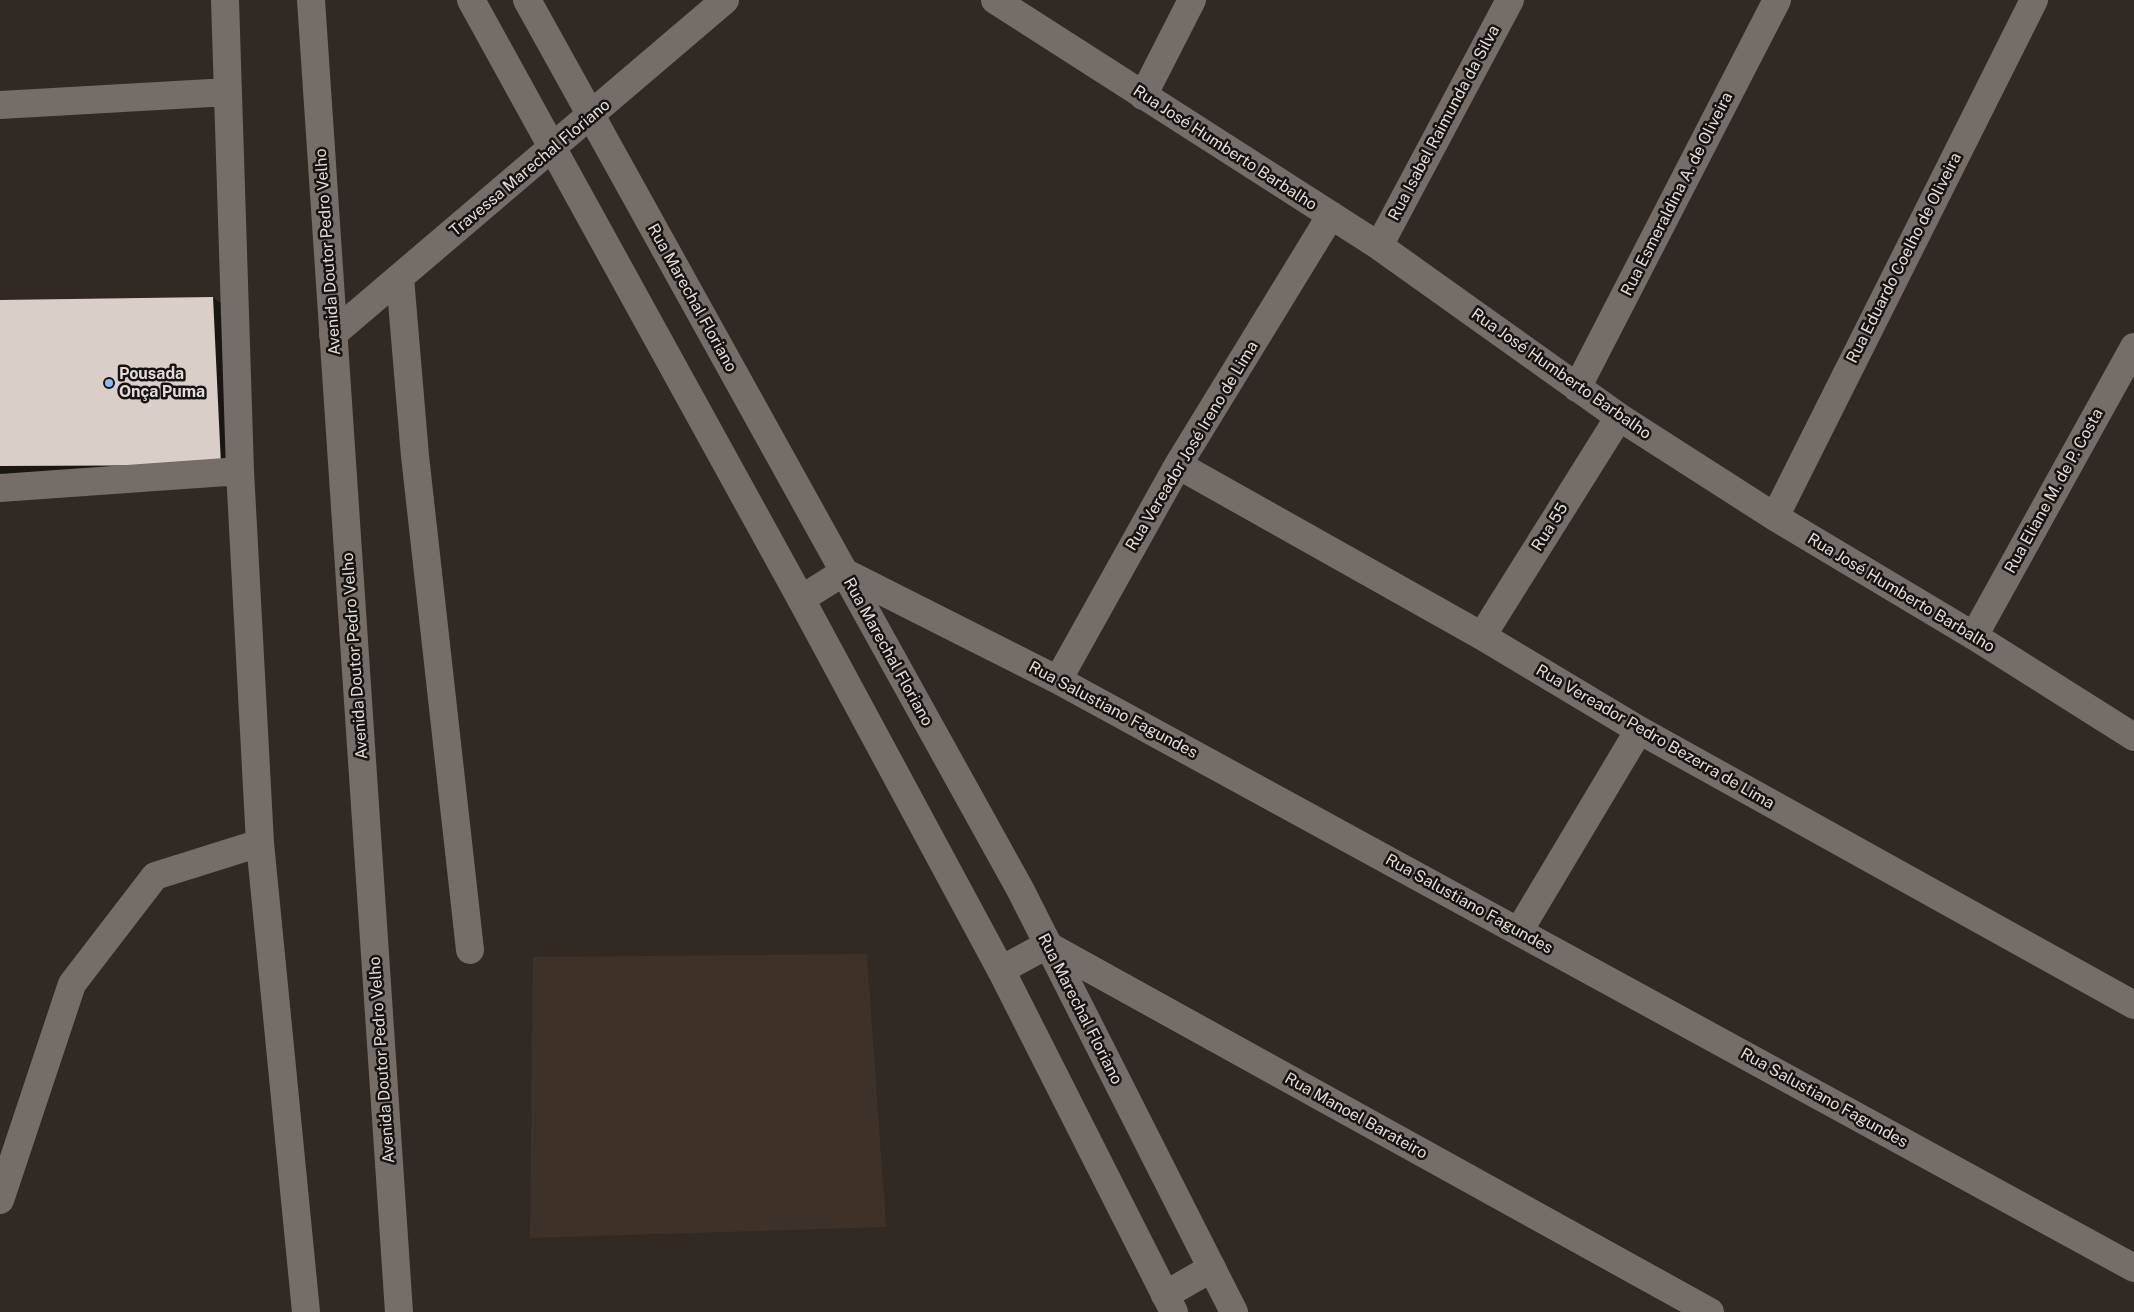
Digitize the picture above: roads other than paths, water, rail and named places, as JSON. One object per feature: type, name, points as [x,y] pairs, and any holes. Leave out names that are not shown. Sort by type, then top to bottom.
[{"type":"street","points":[[225,0],[240,471],[260,843],[306,1312]]},
{"type":"street","name":"Avenida Doutor Pedro Velho","points":[[311,0],[399,1312]]},
{"type":"street","points":[[471,0],[801,599],[1001,970],[1170,1304],[1212,1268]]},
{"type":"street","name":"Rua Marechal Floriano","points":[[527,0],[1020,889],[1234,1312]]},
{"type":"street","name":"Travessa Marechal Floriano","points":[[333,334],[553,149],[725,0]]},
{"type":"street","name":"Rua José Humberto Barbalho","points":[[995,0],[1379,246],[1618,417],[1775,517],[1974,636],[2134,737]]},
{"type":"street","points":[[1143,96],[1192,0]]},
{"type":"street","name":"Rua Isabel Raimunda da Silva","points":[[1379,246],[1510,0]]},
{"type":"street","name":"Rua Esmeraldina A. de Oliveira","points":[[1577,388],[1778,0]]},
{"type":"street","name":"Rua Eduardo Coelho de Oliveira","points":[[1775,517],[2034,0]]},
{"type":"street","points":[[0,105],[228,92]]},
{"type":"street","name":"Rua Vereador José Ireno de Lima","points":[[1058,680],[1178,465],[1331,215]]},
{"type":"street","points":[[400,278],[415,456],[470,950]]},
{"type":"street","name":"Rua Eliane M. de P. Costa","points":[[1974,636],[2134,347]]},
{"type":"street","name":"Rua 55","points":[[1482,636],[1618,417]]},
{"type":"street","name":"Rua Vereador Pedro Bezerra de Lima","points":[[1178,465],[1482,636],[1638,730],[2134,1005]]},
{"type":"street","points":[[0,488],[240,471]]},
{"type":"street","points":[[801,599],[844,572]]},
{"type":"street","name":"Rua Salustiano Fagundes","points":[[844,572],[1058,680],[2134,1268]]},
{"type":"street","points":[[1520,931],[1638,730]]},
{"type":"street","points":[[0,1200],[72,984],[155,876],[260,843]]},
{"type":"street","points":[[1001,970],[1047,945]]},
{"type":"street","name":"Rua Manoel Barateiro","points":[[1047,945],[1710,1312]]},
{"type":"place","name":"Pousada Onça Puma","points":[[109,383]]}]
